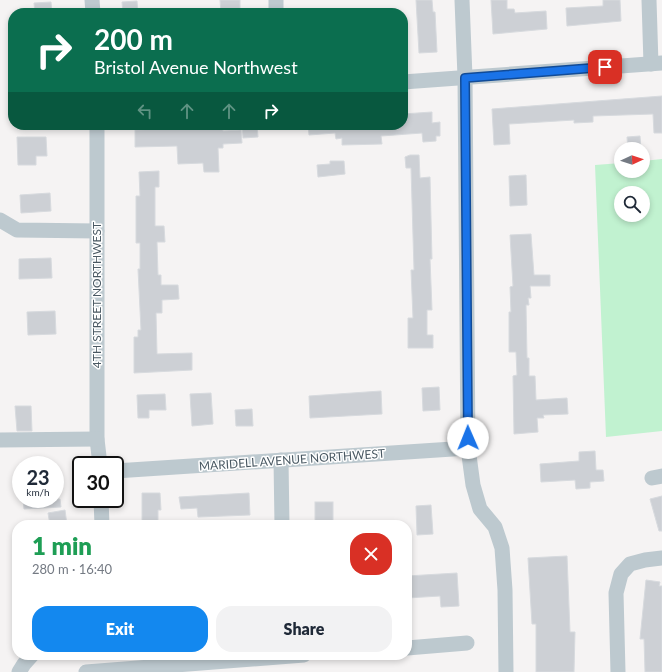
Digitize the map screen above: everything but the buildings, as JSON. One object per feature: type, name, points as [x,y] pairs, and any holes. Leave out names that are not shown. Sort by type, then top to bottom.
[{"type":"street","points":[[462,0],[465,78],[468,448],[473,485],[480,509],[495,527],[502,548],[505,590],[506,672]]},
{"type":"street","points":[[408,82],[657,63],[649,0]]},
{"type":"street","name":"4TH STREET NORTHWEST","points":[[97,130],[97,439],[99,456]]},
{"type":"street","points":[[0,220],[17,230],[97,231]]},
{"type":"street","points":[[0,440],[97,439]]},
{"type":"street","name":"MARIDELL AVENUE NORTHWEST","points":[[124,470],[468,448]]},
{"type":"street","points":[[281,460],[282,520]]},
{"type":"street","points":[[101,508],[102,520]]},
{"type":"street","points":[[618,672],[616,592],[621,574],[630,564],[662,558]]},
{"type":"street","points":[[412,648],[467,643]]},
{"type":"street","points":[[19,672],[28,660]]},
{"type":"street","points":[[86,672],[234,660]]},
{"type":"green space","points":[[662,159],[662,431],[606,437],[595,165],[614,164],[614,178],[650,178],[650,160]]},
{"type":"route","points":[[468,438],[465,78],[605,67]]}]
